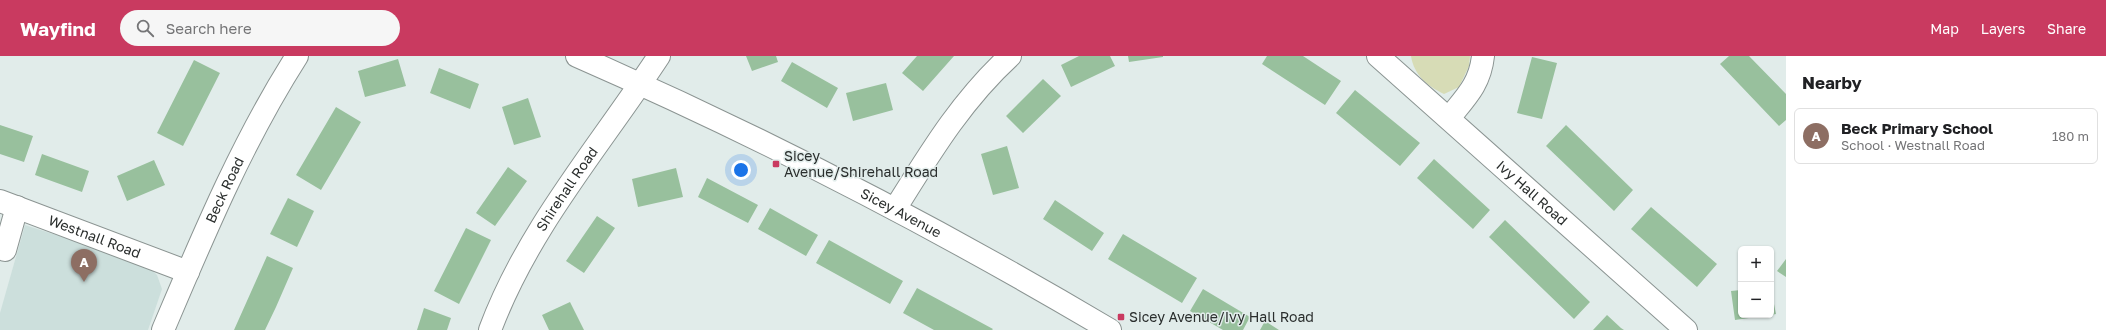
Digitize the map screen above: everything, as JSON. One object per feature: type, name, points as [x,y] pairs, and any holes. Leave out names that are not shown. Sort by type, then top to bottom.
[{"type":"street","name":"Beck Road","points":[[164,330],[188,272],[241,154],[274,93],[297,56]]},
{"type":"street","name":"Sicey Avenue","points":[[577,56],[641,84],[769,145],[895,209],[1031,283],[1110,330]]},
{"type":"street","name":"Shirehall Road","points":[[490,330],[503,295],[534,238],[571,179],[641,84],[659,56]]},
{"type":"street","points":[[895,209],[936,143],[960,109],[990,74],[1010,56]]},
{"type":"street","points":[[1449,118],[1472,90],[1482,72],[1483,56]]},
{"type":"street","name":"Ivy Hall Road","points":[[1381,57],[1686,330]]},
{"type":"street","name":"Westnall Road","points":[[8,204],[188,272]]},
{"type":"street","points":[[5,250],[8,204]]},
{"type":"shaded area","points":[[25,225],[144,263],[157,275],[162,289],[148,330],[0,330],[0,313]]},
{"type":"green space","points":[[1411,56],[1470,56],[1469,66],[1459,87],[1444,94],[1422,79],[1415,69]]},
{"type":"building","points":[[746,56],[776,56],[778,62],[752,71]]},
{"type":"building","points":[[917,56],[954,56],[923,91],[902,73]]},
{"type":"building","points":[[1079,56],[1110,56],[1115,66],[1071,87],[1061,65]]},
{"type":"building","points":[[1128,56],[1163,56],[1163,57],[1129,62]]},
{"type":"building","points":[[1267,56],[1303,56],[1341,81],[1325,105],[1262,64]]},
{"type":"building","points":[[1729,56],[1749,56],[1786,94],[1786,120],[1779,126],[1720,64]]},
{"type":"building","points":[[1532,57],[1557,63],[1542,119],[1517,113]]},
{"type":"building","points":[[398,59],[406,86],[365,97],[358,71]]},
{"type":"building","points":[[194,60],[220,73],[183,146],[157,133]]},
{"type":"building","points":[[792,62],[838,88],[827,108],[781,81]]},
{"type":"building","points":[[439,68],[479,84],[470,109],[430,93]]},
{"type":"building","points":[[1043,79],[1061,96],[1023,133],[1006,116]]},
{"type":"building","points":[[886,83],[893,110],[853,121],[846,93]]},
{"type":"building","points":[[1355,90],[1420,143],[1400,166],[1336,113]]},
{"type":"building","points":[[528,98],[541,137],[514,145],[502,107]]},
{"type":"building","points":[[336,107],[361,122],[321,190],[296,175]]},
{"type":"building","points":[[0,125],[33,136],[24,162],[0,154]]},
{"type":"building","points":[[1566,125],[1633,190],[1614,211],[1546,146]]},
{"type":"building","points":[[1007,146],[1019,188],[993,195],[981,154]]},
{"type":"building","points":[[42,154],[89,171],[82,192],[35,175]]},
{"type":"building","points":[[1434,159],[1490,210],[1473,229],[1417,178]]},
{"type":"building","points":[[154,160],[165,185],[127,201],[117,176]]},
{"type":"building","points":[[508,167],[527,181],[495,226],[476,213]]},
{"type":"building","points":[[676,168],[683,197],[638,207],[632,179]]},
{"type":"building","points":[[707,178],[758,205],[748,223],[698,197]]},
{"type":"building","points":[[288,198],[314,211],[297,247],[270,234]]},
{"type":"building","points":[[1055,200],[1104,233],[1092,251],[1043,219]]},
{"type":"building","points":[[1651,207],[1717,264],[1697,287],[1631,229]]},
{"type":"building","points":[[770,208],[818,235],[806,256],[758,229]]},
{"type":"building","points":[[597,216],[615,228],[584,273],[566,261]]},
{"type":"building","points":[[1505,220],[1590,302],[1574,319],[1489,237]]},
{"type":"building","points":[[466,228],[491,240],[459,304],[434,291]]},
{"type":"building","points":[[1123,234],[1197,278],[1182,303],[1108,259]]},
{"type":"building","points":[[829,240],[903,281],[890,304],[816,263]]},
{"type":"building","points":[[267,256],[293,268],[276,307],[265,330],[234,330]]},
{"type":"building","points":[[1786,259],[1786,277],[1777,271]]},
{"type":"building","points":[[917,288],[993,329],[934,330],[903,313]]},
{"type":"building","points":[[1203,289],[1250,317],[1243,330],[1223,330],[1190,311]]},
{"type":"building","points":[[1738,290],[1738,318],[1749,318],[1735,320],[1731,291]]},
{"type":"building","points":[[570,302],[584,330],[549,330],[542,315]]},
{"type":"building","points":[[1774,304],[1776,314],[1774,314]]},
{"type":"building","points":[[424,308],[451,318],[447,330],[417,330]]},
{"type":"building","points":[[1607,315],[1621,328],[1624,330],[1593,330]]},
{"type":"building","points":[[1265,321],[1279,330],[1260,330]]},
{"type":"place","name":"Sicey Avenue/Shirehall Road","points":[[776,164]]},
{"type":"place","name":"Beck Primary School","points":[[84,282]]},
{"type":"place","name":"Sicey Avenue/Ivy Hall Road","points":[[1121,317]]}]
